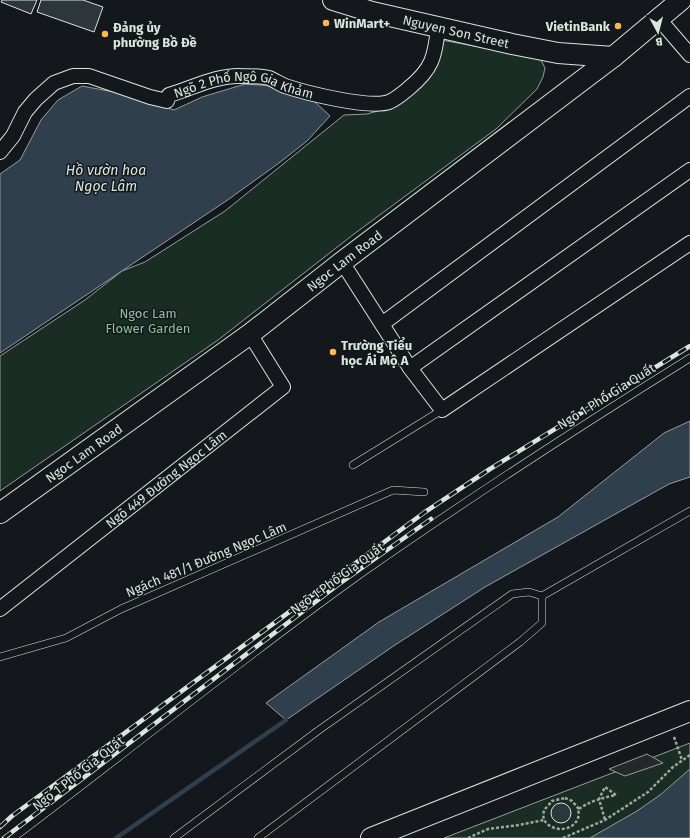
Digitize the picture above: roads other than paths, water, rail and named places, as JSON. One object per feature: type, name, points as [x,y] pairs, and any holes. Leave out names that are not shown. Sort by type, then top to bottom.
[{"type":"main road","name":"Nguyen Son Street","points":[[333,0],[372,12],[438,28],[558,53]]},
{"type":"main road","name":"Ngoc Lam Road","points":[[0,513],[250,334],[342,262],[613,57],[670,6]]},
{"type":"main road","points":[[558,53],[613,57]]},
{"type":"main road","points":[[558,53],[567,56],[575,64],[577,75],[575,86]]},
{"type":"main road","points":[[371,838],[690,711]]},
{"type":"street","points":[[670,6],[690,54]]},
{"type":"street","name":"Ngõ 2 Phố Ngô Gia Khảm","points":[[0,152],[13,136],[25,112],[36,98],[54,83],[73,76],[90,76],[150,97],[167,101],[169,95],[217,78],[240,76],[269,78],[286,86],[347,101],[370,104],[390,102],[424,74],[432,61],[436,50],[438,28]]},
{"type":"street","points":[[382,324],[690,96]]},
{"type":"street","points":[[410,368],[690,170]]},
{"type":"street","points":[[342,262],[410,368],[442,410],[690,243]]},
{"type":"street","name":"Ngõ 449 Đường Ngọc Lâm","points":[[0,609],[283,387],[250,334]]},
{"type":"lane","name":"Ngõ 1 Phố Gia Quất","points":[[13,838],[207,689],[362,574],[496,482],[690,358]]},
{"type":"lane","points":[[353,465],[442,410]]},
{"type":"lane","name":"Ngách 481/1 Đường Ngọc Lâm","points":[[0,657],[66,638],[121,609],[394,490],[424,492]]},
{"type":"lane","points":[[174,838],[319,730],[512,594],[529,592],[542,596],[690,511]]},
{"type":"lane","points":[[258,838],[520,642],[542,623],[542,596]]},
{"type":"water","name":"Hồ vườn hoa Ngọc Lâm","points":[[245,84],[274,86],[296,94],[314,101],[330,116],[307,141],[229,199],[0,353],[0,174],[20,160],[41,120],[58,100],[82,86],[119,93],[174,110],[202,97]]},
{"type":"water","points":[[690,421],[690,477],[669,484],[485,587],[395,645],[286,720],[266,703],[379,622],[558,517],[664,433]]},
{"type":"water","points":[[690,769],[690,838],[590,838],[637,811],[660,795]]},
{"type":"waterway","points":[[116,838],[286,720]]},
{"type":"railway","points":[[0,827],[12,816],[425,512],[490,469],[690,346]]},
{"type":"railway","points":[[4,838],[339,584],[431,519]]},
{"type":"place","name":"WinMart+","points":[[326,23]]},
{"type":"place","name":"VietinBank","points":[[618,26]]},
{"type":"place","name":"Đảng ủy phường Bồ Đề","points":[[105,34]]},
{"type":"place","name":"Trường Tiểu học Ái Mộ A","points":[[333,352]]},
{"type":"park label","name":"Ngoc Lam Flower Garden","points":[[148,320]]}]
